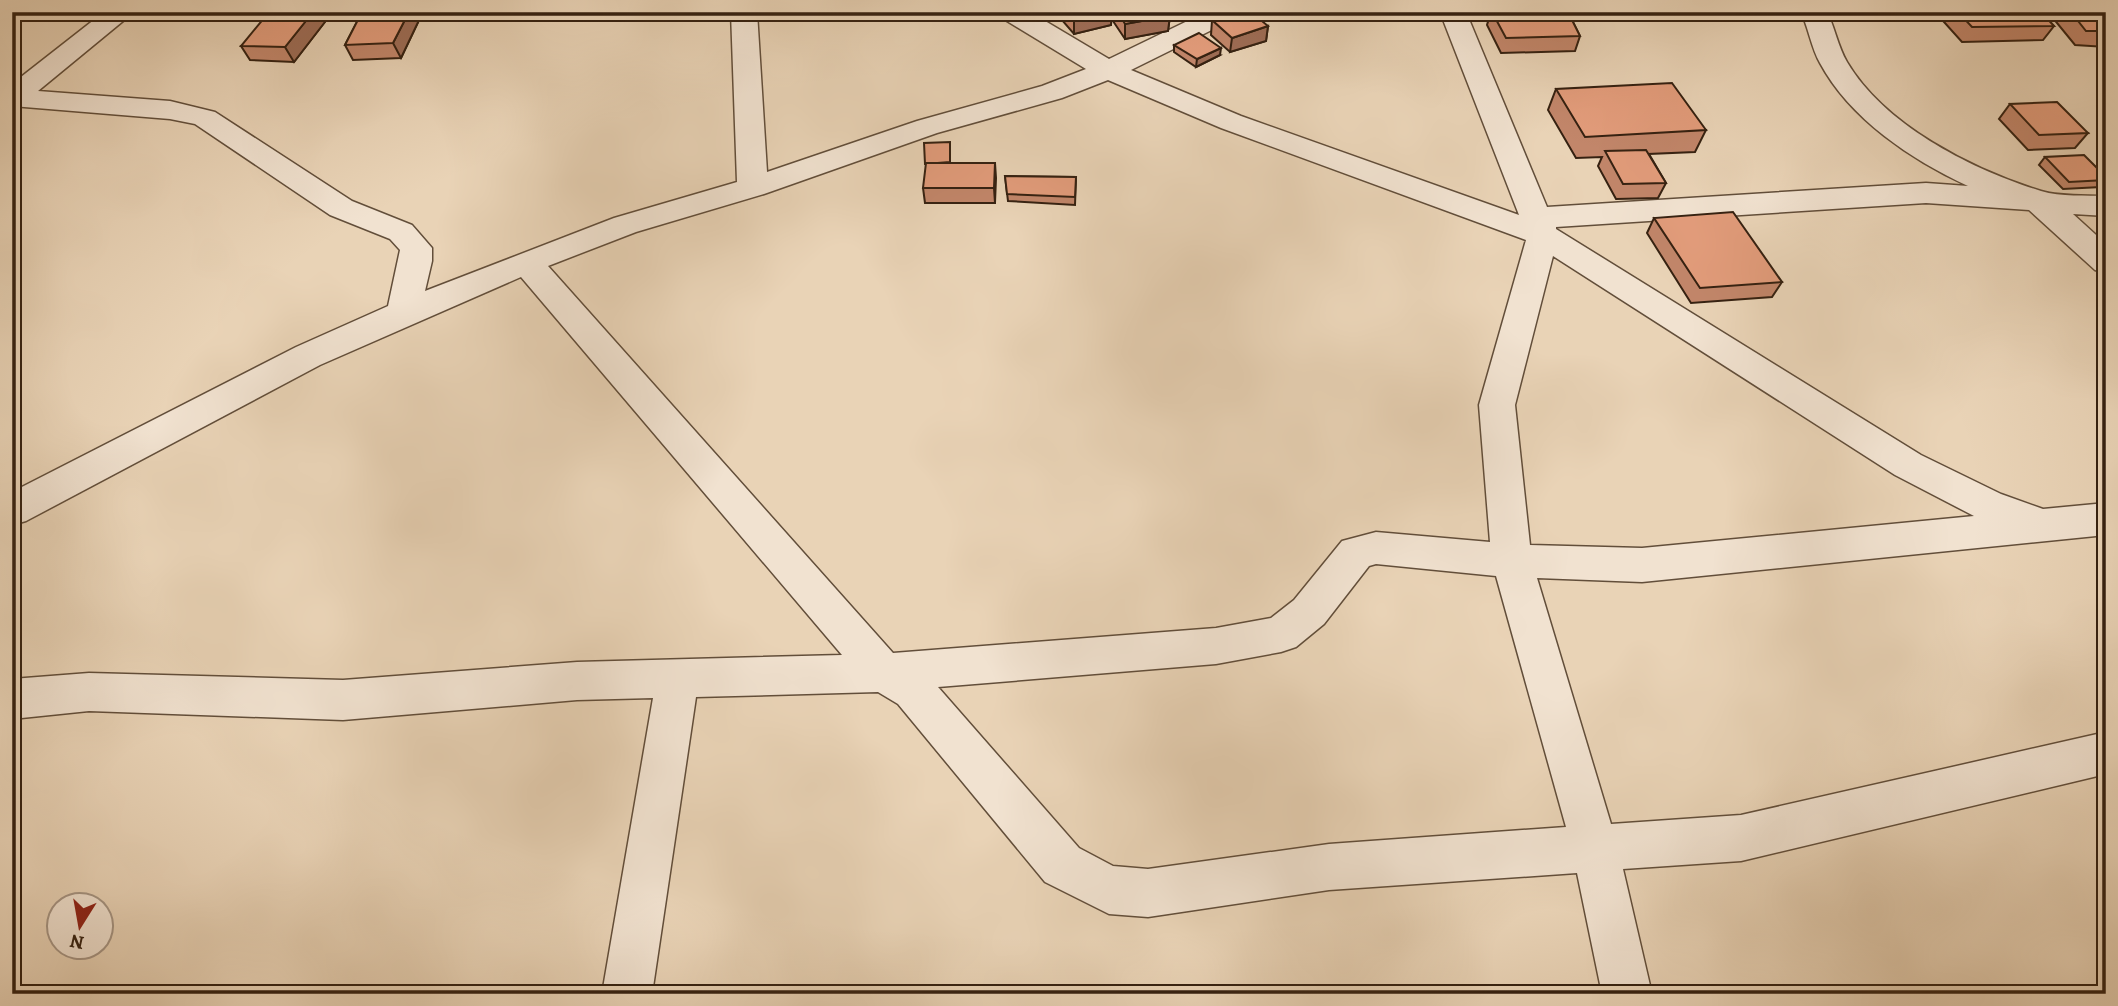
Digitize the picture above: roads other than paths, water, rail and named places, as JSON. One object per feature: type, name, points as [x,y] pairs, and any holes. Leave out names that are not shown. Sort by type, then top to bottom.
[{"type":"street","points":[[121,12],[25,76],[13,98],[170,110],[205,118],[341,208],[401,232],[416,248],[416,261],[403,313]]},
{"type":"street","points":[[744,12],[753,187]]},
{"type":"street","points":[[1011,12],[1108,70],[1231,122],[1539,227],[1908,465],[1987,505],[2106,543]]},
{"type":"street","points":[[12,510],[308,356],[526,262],[625,225],[753,187],[927,127],[1052,92],[1108,70],[1227,12]]},
{"type":"street","points":[[1453,12],[1539,227],[1497,405],[1513,561],[1595,848],[1627,994]]},
{"type":"street","points":[[1814,12],[1823,29],[1834,64],[1861,98],[1899,132],[1948,164],[1981,181],[2038,201],[2106,262]]},
{"type":"street","points":[[1539,227],[1926,193],[2106,205]]},
{"type":"street","points":[[526,262],[884,673],[913,690],[1062,865],[1109,890],[1148,893],[1329,867],[1741,838],[2106,752]]},
{"type":"street","points":[[12,699],[89,692],[343,699],[577,681],[884,673],[1216,646],[1281,634],[1309,612],[1356,553],[1376,548],[1513,561],[1642,565],[2106,519]]},
{"type":"street","points":[[627,994],[678,677]]}]
